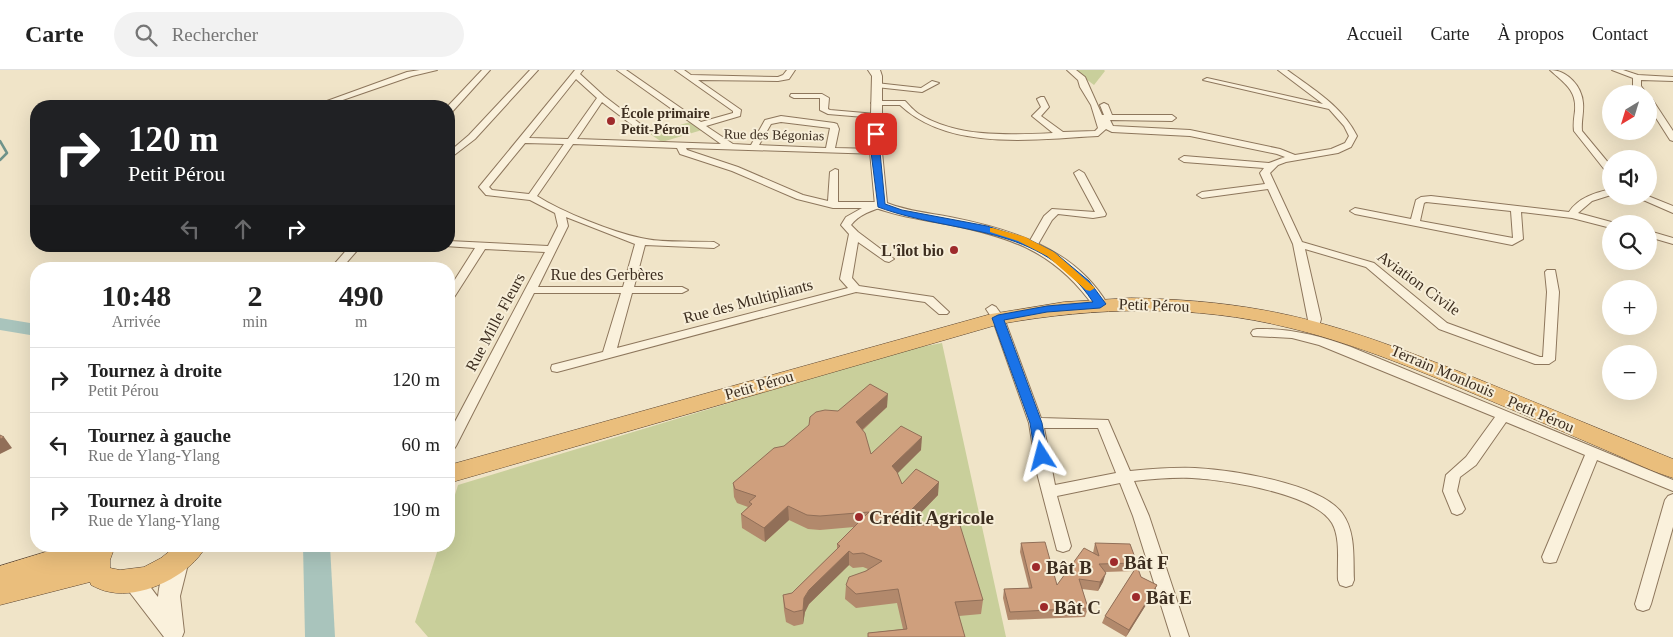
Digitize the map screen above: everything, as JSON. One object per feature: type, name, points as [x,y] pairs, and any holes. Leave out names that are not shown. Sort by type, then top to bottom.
[{"type":"highway","name":"Petit Pérou","points":[[455,460],[995,314],[1047,309],[1098,300],[1133,304],[1205,307],[1315,323],[1435,370],[1673,469]]},
{"type":"highway","name":"Petit Pérou","points":[[455,472],[995,314]]},
{"type":"highway","points":[[100,554],[100,576],[108,580],[132,581],[157,574],[190,552]]},
{"type":"highway","points":[[0,577],[100,554]]},
{"type":"highway","points":[[0,593],[100,554]]},
{"type":"street","points":[[333,100],[410,74],[433,70]]},
{"type":"street","points":[[455,102],[486,70]]},
{"type":"street","points":[[455,151],[472,137],[534,70]]},
{"type":"street","points":[[621,70],[732,148]]},
{"type":"street","points":[[679,70],[734,107],[738,112],[701,125]]},
{"type":"street","points":[[688,77],[778,79],[786,77],[791,70]]},
{"type":"street","points":[[873,70],[876,72],[877,205]]},
{"type":"street","points":[[875,103],[902,103],[920,118],[951,129],[980,136],[1000,138],[1098,133],[1102,128],[1095,105],[1084,88],[1082,79],[1071,70]]},
{"type":"street","points":[[1184,159],[1269,166],[1294,158],[1328,153],[1348,145],[1353,136],[1350,127],[1332,108],[1282,70]]},
{"type":"street","points":[[1554,70],[1576,89],[1580,98],[1578,131],[1602,161]]},
{"type":"street","points":[[1616,70],[1637,78],[1673,79]]},
{"type":"street","points":[[643,129],[601,98],[577,72],[484,189],[489,193],[532,196],[560,212],[620,236],[641,242],[714,245]]},
{"type":"street","points":[[1636,85],[1637,78]]},
{"type":"street","points":[[1207,80],[1332,108]]},
{"type":"street","points":[[876,85],[922,90],[934,83]]},
{"type":"street","points":[[794,96],[822,96],[825,98],[824,110],[828,112],[876,116]]},
{"type":"street","points":[[532,196],[572,142],[601,98]]},
{"type":"street","points":[[1041,99],[1045,107],[1036,116],[1060,135]]},
{"type":"street","points":[[1104,105],[1109,117]]},
{"type":"street","points":[[1658,115],[1673,138]]},
{"type":"street","points":[[1172,118],[1105,117],[1109,128],[1116,132],[1190,132],[1280,152],[1294,158]]},
{"type":"street","points":[[753,149],[769,120],[781,119],[834,126],[835,130],[830,150]]},
{"type":"street","name":"Rue des Bégonias","points":[[522,140],[876,152]]},
{"type":"street","points":[[680,146],[682,152],[735,169],[800,197],[833,205],[877,205],[900,212],[987,229],[1033,244],[1059,260],[1086,283],[1098,300]]},
{"type":"street","points":[[1269,166],[1265,173],[1269,186],[1298,244],[1315,323]]},
{"type":"street","points":[[833,205],[834,172]]},
{"type":"street","points":[[1033,244],[1048,218],[1056,211],[1093,215],[1101,214],[1079,173]]},
{"type":"street","points":[[1202,195],[1269,186]]},
{"type":"street","points":[[1572,214],[1577,206],[1596,195],[1602,194]]},
{"type":"street","points":[[1415,223],[1419,202],[1424,199],[1572,214],[1602,222]]},
{"type":"street","points":[[1657,203],[1673,210]]},
{"type":"street","points":[[877,205],[847,221],[847,228],[889,259]]},
{"type":"street","points":[[1355,211],[1512,242],[1518,239],[1516,208]]},
{"type":"street","name":"Rue Mille Fleurs","points":[[455,432],[532,290],[563,226],[560,212]]},
{"type":"street","points":[[854,234],[846,279],[856,289]]},
{"type":"street","points":[[1657,236],[1673,241]]},
{"type":"street","points":[[608,354],[641,242]]},
{"type":"street","points":[[455,244],[552,249]]},
{"type":"street","name":"Aviation Civile","points":[[1298,244],[1370,265],[1443,326],[1539,361],[1549,360],[1553,292],[1551,272]]},
{"type":"street","points":[[455,288],[482,246]]},
{"type":"street","points":[[341,262],[351,252]]},
{"type":"street","name":"Rue des Multipliants","points":[[557,368],[856,289],[929,299],[943,312]]},
{"type":"street","name":"Rue des Gerbères","points":[[532,290],[682,290]]},
{"type":"street","points":[[995,314],[1036,423],[1049,492],[1064,546]]},
{"type":"street","name":"Terrain Monlouis","points":[[1258,333],[1280,332],[1316,339],[1504,415],[1592,454],[1653,461],[1673,486]]},
{"type":"street","points":[[1457,509],[1450,491],[1453,475],[1471,461],[1504,415]]},
{"type":"street","points":[[1036,423],[1103,423],[1141,516],[1180,637]]},
{"type":"street","points":[[1550,557],[1592,454]]},
{"type":"street","points":[[1049,492],[1125,477],[1203,474],[1305,494],[1328,507],[1337,517],[1344,536],[1346,580]]},
{"type":"street","points":[[1643,604],[1673,500]]},
{"type":"street","points":[[174,634],[168,591],[190,552]]},
{"type":"street","points":[[132,581],[174,634]]},
{"type":"green space","points":[[1074,70],[1104,70],[1105,71],[1094,85]]},
{"type":"green space","points":[[690,122],[702,130],[662,142],[650,134]]},
{"type":"green space","points":[[942,343],[1006,637],[428,637],[415,622],[437,552],[455,552],[455,495],[458,485],[904,350]]},
{"type":"building","name":"Crédit Agricole","points":[[870,384],[888,394],[856,422],[865,433],[871,454],[901,426],[922,437],[892,466],[902,484],[916,469],[939,482],[907,514],[911,526],[959,522],[983,600],[955,602],[965,637],[868,637],[868,633],[907,629],[898,589],[856,594],[846,585],[849,577],[866,571],[882,561],[863,553],[853,554],[849,551],[809,590],[804,598],[803,610],[794,612],[785,608],[783,595],[792,593],[840,546],[837,544],[869,512],[820,516],[807,515],[788,506],[764,528],[741,514],[752,504],[749,502],[756,496],[735,489],[733,483],[774,448],[784,446],[809,425],[810,417],[816,412],[825,410],[838,411]]},
{"type":"building","points":[[1045,542],[1057,585],[1084,548],[1099,556],[1095,543],[1130,544],[1137,563],[1099,564],[1106,573],[1100,582],[1079,579],[1088,608],[1010,612],[1004,589],[1032,588],[1021,543]]},
{"type":"building","points":[[1137,566],[1141,577],[1157,585],[1129,630],[1105,616]]},
{"type":"waterway","points":[[0,141],[7,153],[0,160]]},
{"type":"waterway","points":[[0,324],[30,329]]},
{"type":"waterway","points":[[316,552],[320,637]]},
{"type":"slow traffic","points":[[993,230],[1033,244],[1050,254],[1090,288]]},
{"type":"place","name":"École primaire Petit-Pérou","points":[[611,121]]},
{"type":"place","name":"L'îlot bio","points":[[954,250]]},
{"type":"place","name":"Crédit Agricole","points":[[859,517]]},
{"type":"place","name":"Bât F","points":[[1114,562]]},
{"type":"place","name":"Bât B","points":[[1036,567]]},
{"type":"place","name":"Bât E","points":[[1136,597]]},
{"type":"place","name":"Bât C","points":[[1044,607]]},
{"type":"route","points":[[876,134],[881,205],[900,212],[987,229],[1027,242],[1059,260],[1086,283],[1096,296],[1100,304],[1047,309],[998,318],[1036,423],[1042,456]]}]
